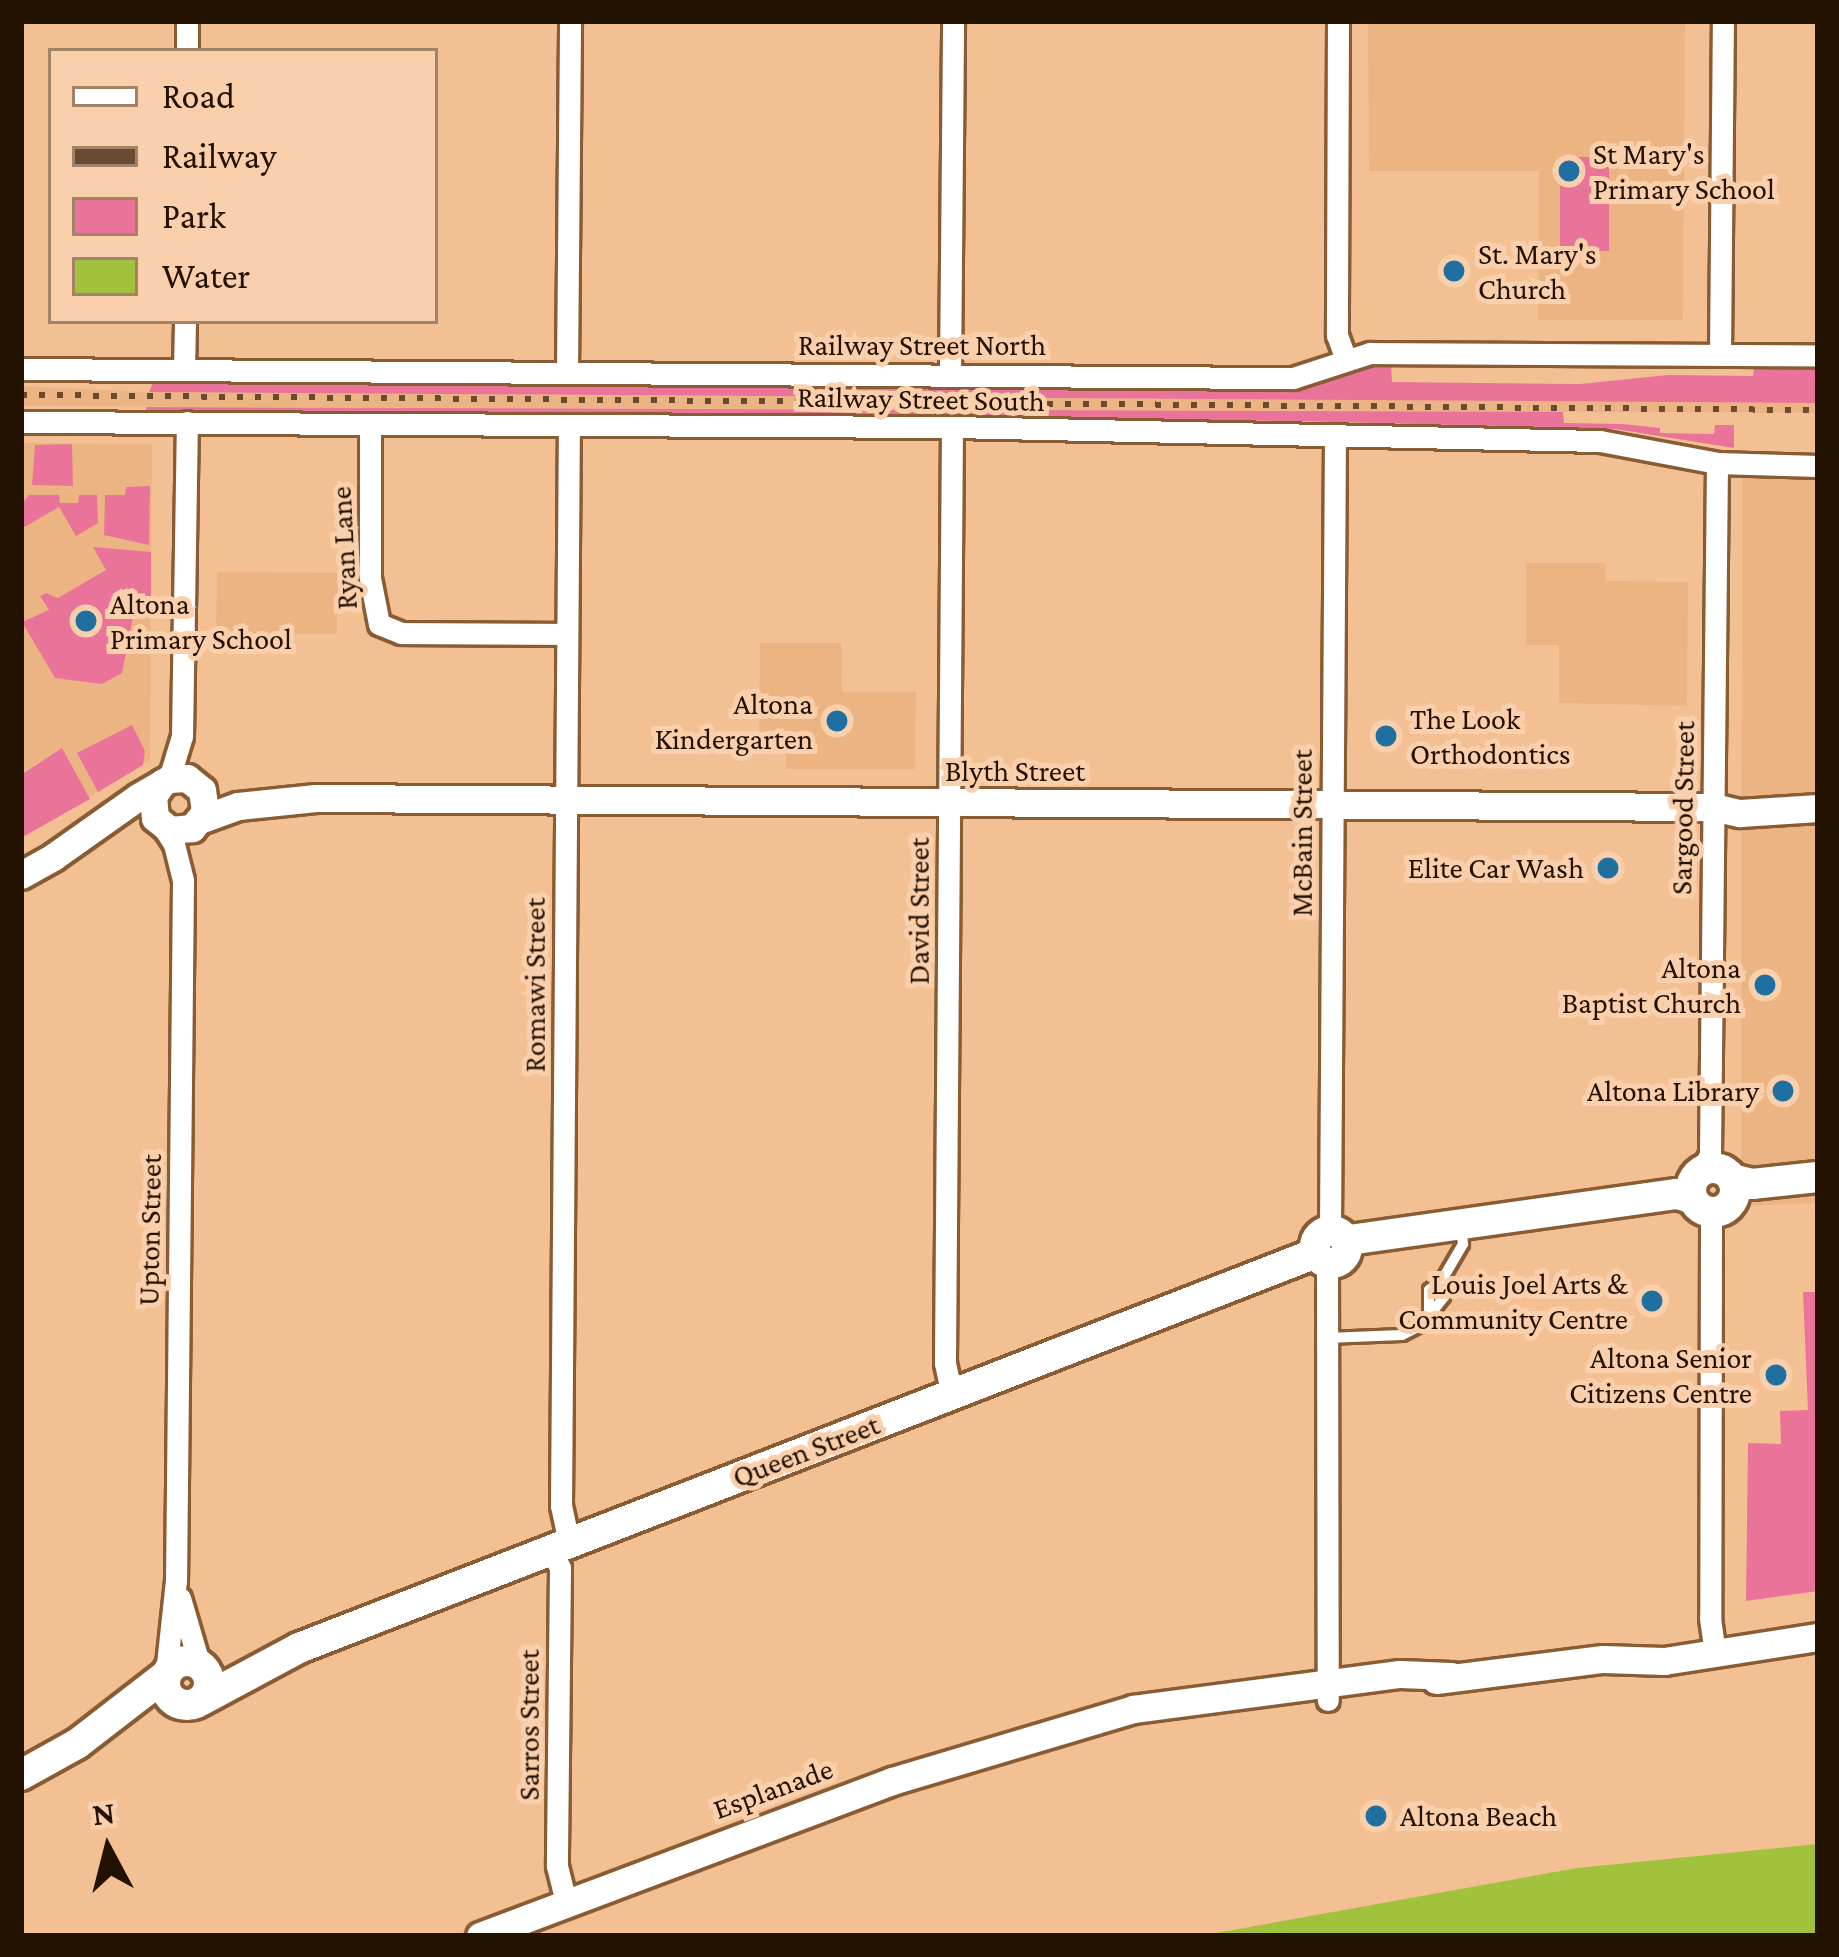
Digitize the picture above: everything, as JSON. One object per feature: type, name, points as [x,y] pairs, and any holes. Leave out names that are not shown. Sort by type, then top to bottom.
[{"type":"main road","name":"Queen Street","points":[[76,1744],[195,1702],[298,1648],[1330,1247],[1461,1224],[1818,1177]]},
{"type":"main road","name":"Queen Street","points":[[200,1665],[298,1648]]},
{"type":"main road","points":[[184,1660],[200,1665],[209,1686],[195,1702],[169,1697],[166,1675],[184,1660]]},
{"type":"main road","name":"Queen Street","points":[[21,1775],[76,1744],[166,1675]]},
{"type":"street","points":[[567,373],[570,21]]},
{"type":"street","points":[[950,375],[953,21]]},
{"type":"street","points":[[1338,21],[1337,335],[1346,357]]},
{"type":"street","points":[[1720,355],[1723,21]]},
{"type":"street","points":[[184,370],[185,324]]},
{"type":"street","name":"Railway Street North","points":[[21,369],[1293,378],[1318,374],[1346,357],[1370,352],[1818,356]]},
{"type":"street","name":"Railway Street South","points":[[21,422],[952,427],[1600,441],[1717,463],[1818,466]]},
{"type":"street","points":[[162,825],[152,803],[180,781],[187,422]]},
{"type":"street","name":"Ryan Lane","points":[[370,424],[370,578],[379,624],[401,633],[566,634]]},
{"type":"street","name":"Romawi Street","points":[[560,1547],[569,427]]},
{"type":"street","name":"David Street","points":[[952,427],[945,1363],[952,1395]]},
{"type":"street","name":"McBain Street","points":[[1328,1691],[1336,437]]},
{"type":"street","name":"Sargood Street","points":[[1714,1644],[1717,463]]},
{"type":"street","points":[[53,857],[120,830],[162,825],[177,831],[200,821],[206,805],[180,781]]},
{"type":"street","points":[[21,875],[180,781]]},
{"type":"street","name":"Blyth Street","points":[[180,781],[316,798]]},
{"type":"street","name":"Blyth Street","points":[[200,821],[238,806],[316,798],[1713,807],[1754,799],[1808,808]]},
{"type":"street","name":"Upton Street","points":[[183,881],[200,821]]},
{"type":"street","name":"Upton Street","points":[[162,825],[174,844],[183,881],[176,1580],[166,1675]]},
{"type":"street","name":"Sarros Street","points":[[560,1547],[557,1866],[566,1900]]},
{"type":"street","name":"Upton Street","points":[[176,1580],[200,1665]]},
{"type":"street","name":"Esplanade","points":[[480,1936],[892,1781],[1096,1724],[1133,1709],[1328,1691],[1400,1674],[1451,1676],[1603,1658],[1664,1661],[1818,1620]]},
{"type":"street","name":"Esplanade","points":[[1714,1644],[1818,1637]]},
{"type":"lane","points":[[1327,1338],[1402,1335],[1422,1325],[1430,1312],[1429,1290],[1442,1280],[1463,1244],[1461,1224]]},
{"type":"shaded area","name":"St Mary's Primary School","points":[[1368,21],[1685,21],[1683,320],[1538,320],[1539,171],[1369,171]]},
{"type":"shaded area","points":[[21,386],[149,392],[1818,403],[1818,413],[21,406]]},
{"type":"shaded area","name":"Altona Primary School","points":[[21,443],[152,444],[150,760],[21,838]]},
{"type":"shaded area","points":[[1742,474],[1818,476],[1818,1203],[1741,1206]]},
{"type":"shaded area","points":[[1526,563],[1605,563],[1606,581],[1688,582],[1687,706],[1559,703],[1559,645],[1526,645]]},
{"type":"shaded area","points":[[217,572],[361,573],[365,596],[337,596],[337,634],[216,634]]},
{"type":"shaded area","name":"Altona Kindergarten","points":[[760,643],[841,643],[842,692],[916,692],[915,769],[786,769],[786,749],[759,749]]},
{"type":"green space","points":[[1560,157],[1609,157],[1609,251],[1560,251]]},
{"type":"green space","points":[[1391,364],[1392,382],[1580,384],[1668,375],[1753,376],[1754,367],[1818,367],[1818,403],[149,392],[154,380],[98,377],[1305,388],[1364,365]]},
{"type":"green space","points":[[146,407],[1563,412],[1564,423],[1623,424],[1660,428],[1660,433],[1714,434],[1715,425],[1734,425],[1734,448],[1615,429],[1294,421],[155,413],[146,412]]},
{"type":"green space","points":[[72,444],[73,486],[32,485],[35,445]]},
{"type":"green space","points":[[150,486],[149,545],[104,535],[105,495],[125,495],[126,487]]},
{"type":"green space","points":[[29,495],[59,495],[60,503],[78,503],[79,495],[97,495],[98,523],[76,536],[59,507],[21,529],[21,505]]},
{"type":"green space","points":[[93,547],[151,552],[151,598],[137,597],[122,673],[102,684],[55,678],[22,622],[49,610],[40,596],[46,593],[58,598],[106,570]]},
{"type":"green space","points":[[132,725],[145,751],[143,765],[98,792],[77,753]]},
{"type":"green space","points":[[62,748],[90,799],[21,838],[21,775]]},
{"type":"green space","points":[[1818,1272],[1818,1591],[1746,1601],[1748,1443],[1781,1444],[1780,1411],[1808,1410],[1803,1292],[1816,1292]]},
{"type":"water","points":[[1818,1844],[1818,1936],[1200,1936],[1577,1868]]},
{"type":"railway","points":[[21,395],[1818,410]]},
{"type":"place","name":"St Mary's Primary School","points":[[1569,171]]},
{"type":"place","name":"St. Mary's Church","points":[[1454,271]]},
{"type":"place","name":"Altona Primary School","points":[[86,621]]},
{"type":"place","name":"Altona Kindergarten","points":[[837,721]]},
{"type":"place","name":"The Look Orthodontics","points":[[1386,736]]},
{"type":"place","name":"Elite Car Wash","points":[[1608,868]]},
{"type":"place","name":"Altona Baptist Church","points":[[1765,985]]},
{"type":"place","name":"Altona Library","points":[[1783,1091]]},
{"type":"place","name":"Louis Joel Arts & Community Centre","points":[[1652,1301]]},
{"type":"place","name":"Altona Senior Citizens Centre","points":[[1776,1375]]},
{"type":"place","name":"Altona Beach","points":[[1376,1816]]}]
